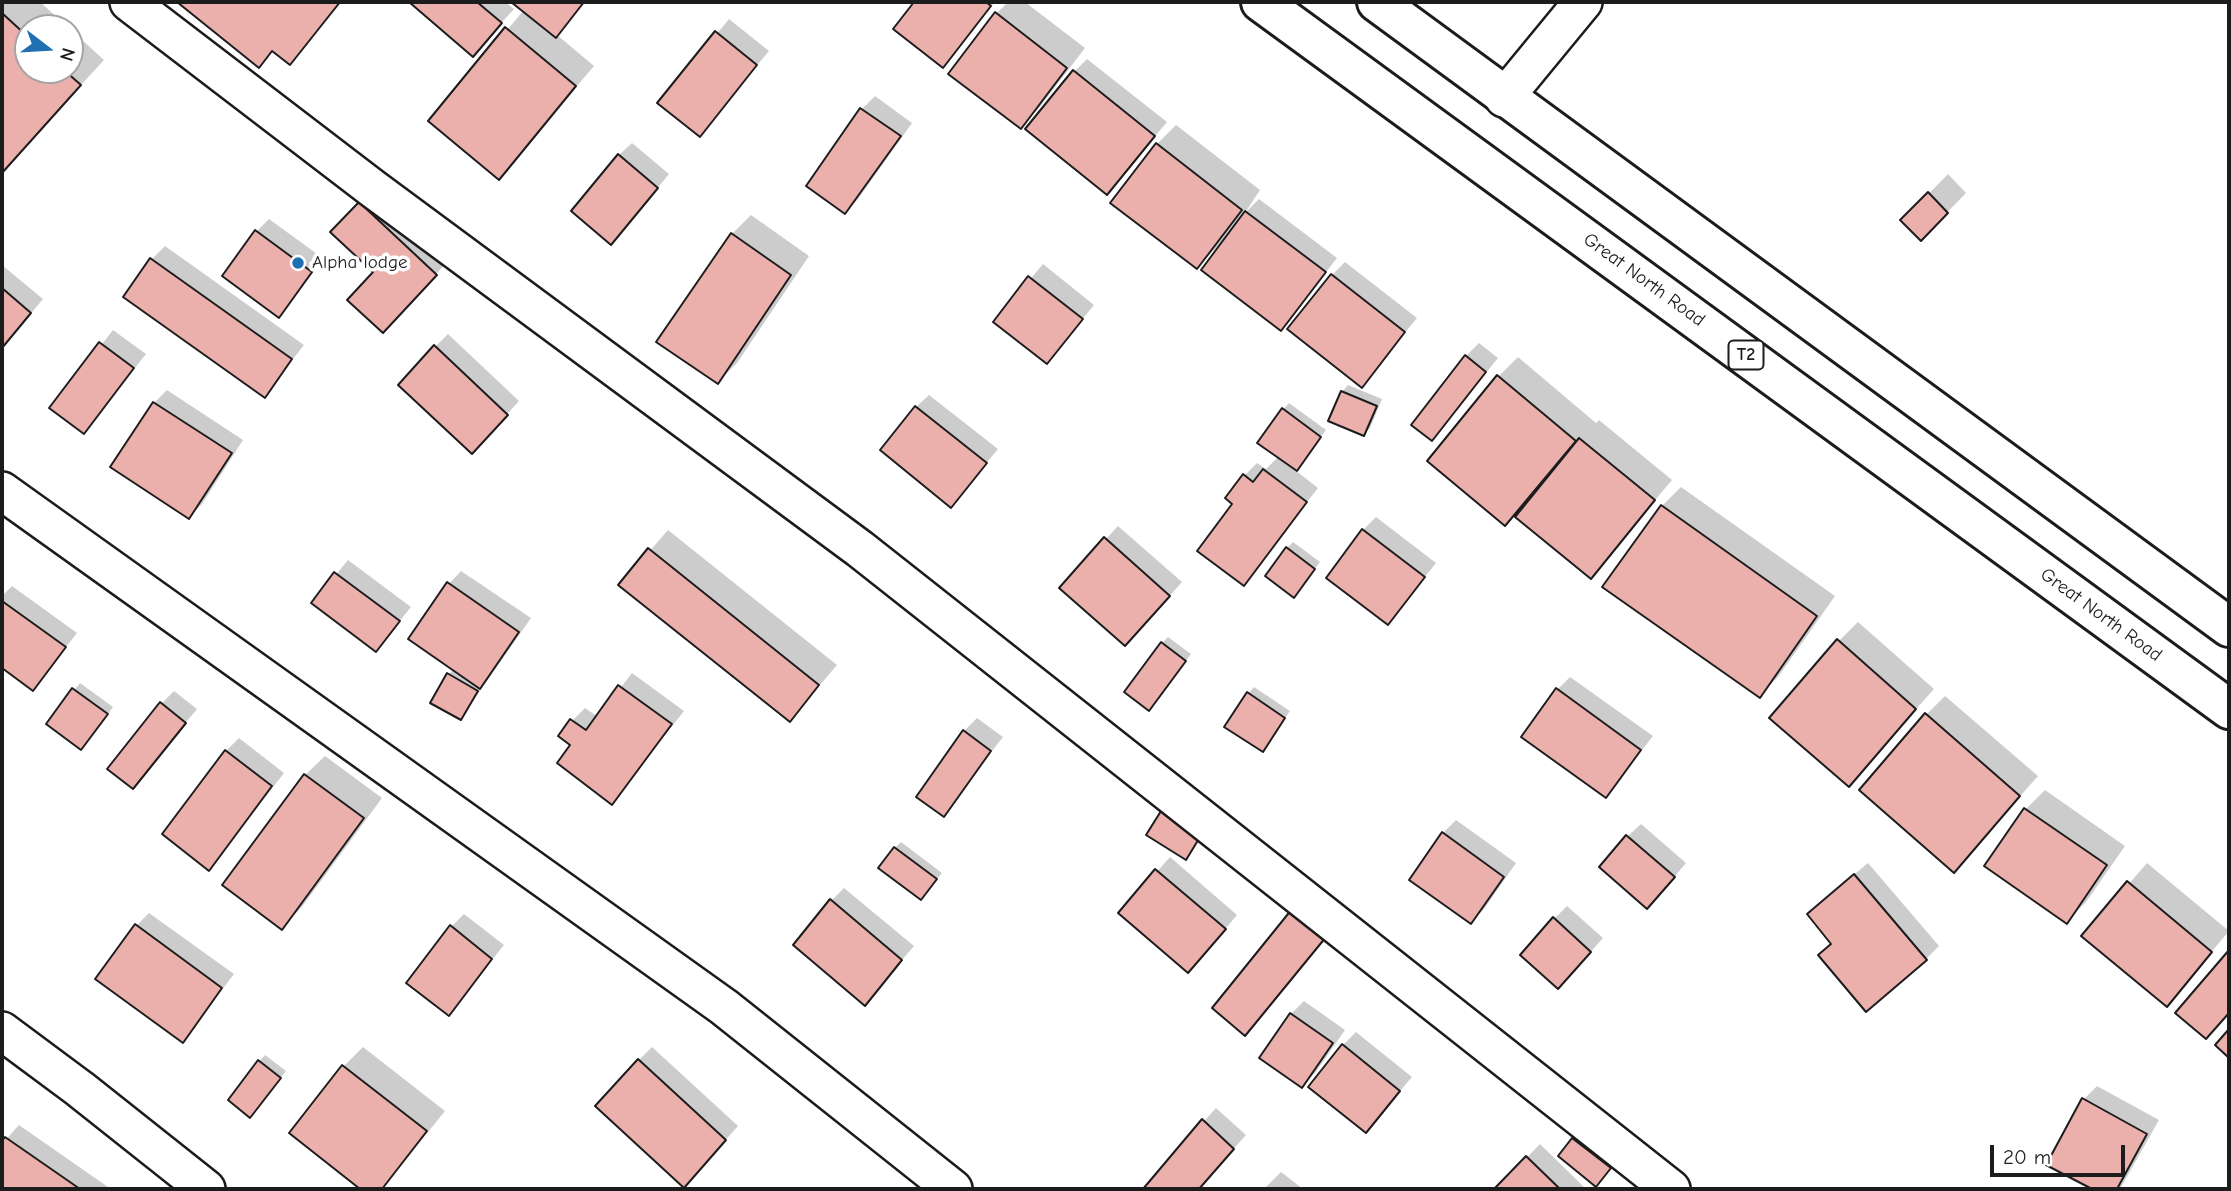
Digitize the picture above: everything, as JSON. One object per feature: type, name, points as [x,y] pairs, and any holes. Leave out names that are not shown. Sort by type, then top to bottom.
[{"type":"highway","name":"Great North Road","points":[[1261,2],[2229,709]]},
{"type":"highway","points":[[1377,2],[1504,98],[2229,627]]},
{"type":"street","points":[[129,2],[372,188],[860,549],[1671,1189]]},
{"type":"street","points":[[1504,98],[1583,2]]},
{"type":"street","points":[[2,491],[724,1007],[953,1189]]},
{"type":"street","points":[[2,1031],[206,1189]]},
{"type":"building","points":[[177,2],[340,2],[290,65],[272,51],[259,68]]},
{"type":"building","points":[[409,2],[477,2],[502,23],[473,57]]},
{"type":"building","points":[[511,2],[584,2],[556,38]]},
{"type":"building","points":[[914,2],[986,2],[991,6],[943,68],[893,29]]},
{"type":"building","points":[[995,12],[1067,68],[1021,129],[948,74]]},
{"type":"building","points":[[2,13],[14,24],[14,84],[81,85],[2,173]]},
{"type":"building","points":[[505,27],[576,86],[499,180],[428,121]]},
{"type":"building","points":[[715,31],[757,65],[700,137],[657,103]]},
{"type":"building","points":[[1073,70],[1155,136],[1107,195],[1025,129]]},
{"type":"building","points":[[860,108],[901,136],[845,214],[806,186]]},
{"type":"building","points":[[1156,143],[1242,210],[1197,269],[1110,203]]},
{"type":"building","points":[[618,154],[658,188],[611,245],[571,211]]},
{"type":"building","points":[[1928,192],[1948,213],[1921,241],[1900,220]]},
{"type":"building","points":[[359,202],[437,275],[383,333],[347,300],[373,272],[330,232]]},
{"type":"building","points":[[1245,211],[1326,272],[1281,331],[1201,270]]},
{"type":"building","points":[[255,230],[312,272],[279,318],[222,276]]},
{"type":"building","points":[[731,233],[791,275],[718,384],[656,342]]},
{"type":"building","points":[[150,258],[292,359],[265,398],[123,297]]},
{"type":"building","points":[[1331,274],[1405,332],[1362,388],[1287,329]]},
{"type":"building","points":[[1028,276],[1083,319],[1047,364],[993,322]]},
{"type":"building","points":[[2,288],[31,313],[2,348]]},
{"type":"building","points":[[99,342],[134,368],[84,434],[49,408]]},
{"type":"building","points":[[434,345],[508,415],[472,454],[398,385]]},
{"type":"building","points":[[1465,355],[1486,372],[1432,441],[1411,425]]},
{"type":"building","points":[[1497,375],[1576,441],[1505,526],[1427,461]]},
{"type":"building","points":[[1341,391],[1377,406],[1364,436],[1328,421]]},
{"type":"building","points":[[153,402],[232,453],[189,519],[110,467]]},
{"type":"building","points":[[915,406],[987,463],[951,508],[880,450]]},
{"type":"building","points":[[1282,408],[1321,437],[1297,471],[1257,443]]},
{"type":"building","points":[[1579,438],[1655,500],[1591,579],[1515,517]]},
{"type":"building","points":[[1263,469],[1307,502],[1244,586],[1197,551],[1232,504],[1225,498],[1243,474],[1253,482]]},
{"type":"building","points":[[1661,505],[1817,616],[1760,698],[1602,587]]},
{"type":"building","points":[[1362,529],[1425,577],[1388,625],[1326,578]]},
{"type":"building","points":[[1104,537],[1170,596],[1125,646],[1059,588]]},
{"type":"building","points":[[1286,547],[1315,569],[1294,598],[1265,576]]},
{"type":"building","points":[[648,548],[819,685],[790,722],[618,585]]},
{"type":"building","points":[[334,572],[400,621],[376,652],[311,603]]},
{"type":"building","points":[[447,582],[519,632],[480,689],[408,639]]},
{"type":"building","points":[[2,601],[66,647],[33,691],[2,668]]},
{"type":"building","points":[[1837,639],[1916,709],[1849,787],[1769,718]]},
{"type":"building","points":[[1161,642],[1186,661],[1149,711],[1124,692]]},
{"type":"building","points":[[447,673],[478,691],[461,720],[430,703]]},
{"type":"building","points":[[618,685],[672,724],[612,805],[557,763],[570,745],[558,736],[570,719],[586,730]]},
{"type":"building","points":[[72,688],[108,714],[81,750],[46,724]]},
{"type":"building","points":[[1556,688],[1641,750],[1606,798],[1521,737]]},
{"type":"building","points":[[1247,692],[1285,718],[1263,752],[1224,727]]},
{"type":"building","points":[[160,702],[186,723],[133,789],[107,769]]},
{"type":"building","points":[[1925,713],[2020,796],[1954,873],[1859,790]]},
{"type":"building","points":[[963,730],[991,751],[944,817],[916,797]]},
{"type":"building","points":[[225,750],[272,786],[209,871],[162,834]]},
{"type":"building","points":[[304,774],[364,818],[282,930],[222,885]]},
{"type":"building","points":[[2024,808],[2107,865],[2067,924],[1984,866]]},
{"type":"building","points":[[1161,811],[1200,837],[1186,860],[1146,835]]},
{"type":"building","points":[[1442,832],[1504,877],[1471,924],[1409,880]]},
{"type":"building","points":[[1626,835],[1675,877],[1647,909],[1599,867]]},
{"type":"building","points":[[894,847],[937,879],[921,900],[878,868]]},
{"type":"building","points":[[1155,869],[1226,929],[1188,973],[1118,913]]},
{"type":"building","points":[[1854,874],[1927,960],[1866,1012],[1818,955],[1831,944],[1807,914]]},
{"type":"building","points":[[2127,881],[2212,952],[2167,1007],[2081,936]]},
{"type":"building","points":[[830,899],[902,960],[865,1006],[793,945]]},
{"type":"building","points":[[1292,909],[1326,937],[1245,1036],[1212,1008]]},
{"type":"building","points":[[1553,917],[1591,952],[1558,989],[1520,955]]},
{"type":"building","points":[[135,924],[222,988],[183,1043],[95,979]]},
{"type":"building","points":[[450,925],[492,959],[449,1016],[406,983]]},
{"type":"building","points":[[2229,950],[2229,1013],[2206,1039],[2175,1013]]},
{"type":"building","points":[[1290,1013],[1333,1043],[1302,1088],[1259,1058]]},
{"type":"building","points":[[2229,1029],[2229,1058],[2215,1045]]},
{"type":"building","points":[[1342,1044],[1400,1091],[1366,1133],[1308,1087]]},
{"type":"building","points":[[638,1059],[726,1140],[684,1188],[595,1106]]},
{"type":"building","points":[[258,1060],[281,1078],[250,1118],[228,1100]]},
{"type":"building","points":[[342,1065],[427,1131],[382,1189],[360,1189],[289,1133]]},
{"type":"building","points":[[2082,1098],[2147,1134],[2117,1189],[2092,1189],[2046,1165]]},
{"type":"building","points":[[1202,1119],[1234,1149],[1199,1189],[1143,1189]]},
{"type":"building","points":[[5,1137],[80,1189],[2,1189],[2,1141]]},
{"type":"building","points":[[1572,1138],[1611,1168],[1596,1187],[1558,1156]]},
{"type":"building","points":[[1526,1156],[1560,1189],[1494,1189]]},
{"type":"place","name":"Alpha lodge","points":[[298,263]]}]
